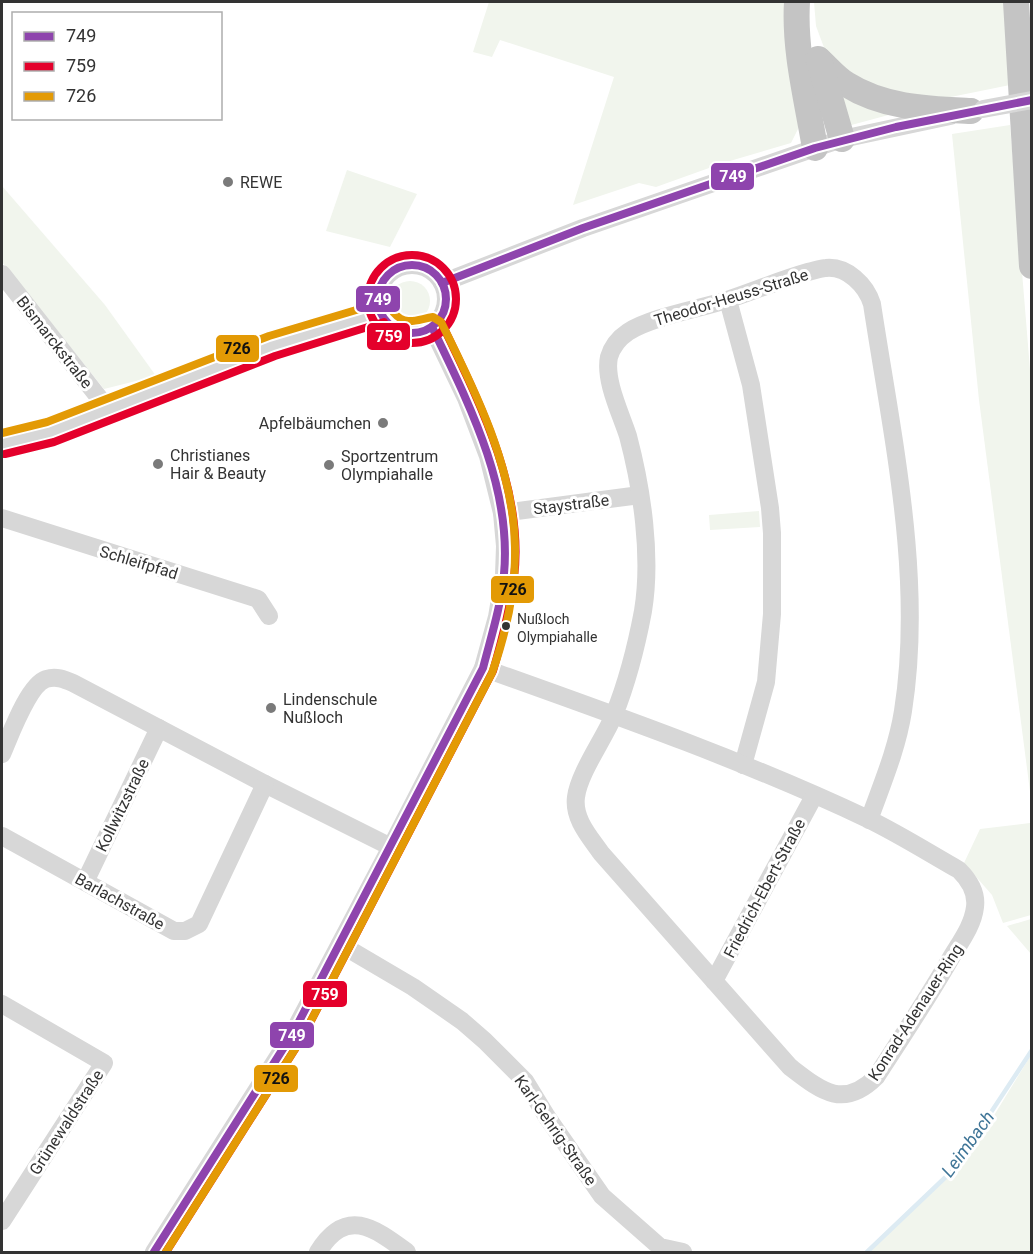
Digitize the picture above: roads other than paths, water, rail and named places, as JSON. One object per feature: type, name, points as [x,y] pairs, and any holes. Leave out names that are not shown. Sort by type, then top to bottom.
[{"type":"highway","points":[[797,2],[798,48],[815,148]]},
{"type":"highway","points":[[807,2],[808,17],[818,59],[843,139]]},
{"type":"highway","points":[[1016,2],[1032,266]]},
{"type":"highway","points":[[1030,228],[1032,31]]},
{"type":"highway","points":[[818,59],[845,84],[875,98],[911,108],[977,110]]},
{"type":"street","points":[[442,283],[583,228],[843,139],[1032,100]]},
{"type":"street","points":[[408,265],[421,266],[433,272],[442,283],[446,303],[441,317],[432,327],[418,332],[402,332],[389,324],[381,312],[378,298],[381,284],[395,269],[408,265]]},
{"type":"street","name":"Theodor-Heuss-Straße","points":[[614,715],[643,609],[646,531],[628,436],[609,372],[610,356],[617,341],[645,324],[728,300],[789,278],[826,268],[840,270],[853,277],[869,295],[872,304],[905,522],[910,601],[903,713],[894,753],[869,820]]},
{"type":"street","name":"Bismarckstraße","points":[[2,274],[107,411]]},
{"type":"street","points":[[728,300],[751,385],[772,533],[772,614],[766,682],[743,765]]},
{"type":"street","points":[[2,444],[50,432],[272,346],[381,312]]},
{"type":"street","points":[[154,1252],[293,1033],[392,847],[483,668],[497,617],[504,575],[505,546],[502,513],[488,456],[474,417],[432,327]]},
{"type":"street","name":"Staystraße","points":[[502,513],[640,495]]},
{"type":"street","name":"Schleifpfad","points":[[2,518],[258,599],[269,616]]},
{"type":"street","name":"Konrad-Adenauer-Ring","points":[[483,668],[614,715],[743,765],[869,820],[959,870],[970,884],[975,902],[971,923],[929,997],[876,1077],[864,1088],[851,1093],[836,1094],[820,1089],[790,1067],[601,853],[577,817],[576,797],[582,779],[614,715]]},
{"type":"street","points":[[2,754],[32,691],[45,679],[64,678],[265,784],[392,847]]},
{"type":"street","name":"Kollwitzstraße","points":[[85,882],[159,728]]},
{"type":"street","name":"Barlachstraße","points":[[2,836],[174,931],[185,931],[199,924],[265,784]]},
{"type":"street","name":"Friedrich-Ebert-Straße","points":[[714,981],[814,796]]},
{"type":"street","name":"Karl-Gehrig-Straße","points":[[340,944],[414,987],[486,1041],[525,1081],[602,1196],[660,1247],[683,1252]]},
{"type":"street","name":"Grünewaldstraße","points":[[2,1004],[104,1063],[2,1221]]},
{"type":"street","points":[[318,1252],[325,1241],[341,1228],[353,1224],[382,1233],[407,1252]]},
{"type":"waterway","name":"Leimbach","points":[[867,1252],[953,1170],[1032,1050]]},
{"type":"place","name":"REWE","points":[[228,182]]},
{"type":"place","name":"Apfelbäumchen","points":[[383,423]]},
{"type":"place","name":"Christianes Hair & Beauty","points":[[158,464]]},
{"type":"place","name":"Sportzentrum Olympiahalle","points":[[329,465]]},
{"type":"place","name":"Nußloch Olympiahalle","points":[[506,626]]},
{"type":"place","name":"Lindenschule Nußloch","points":[[271,708]]}]
